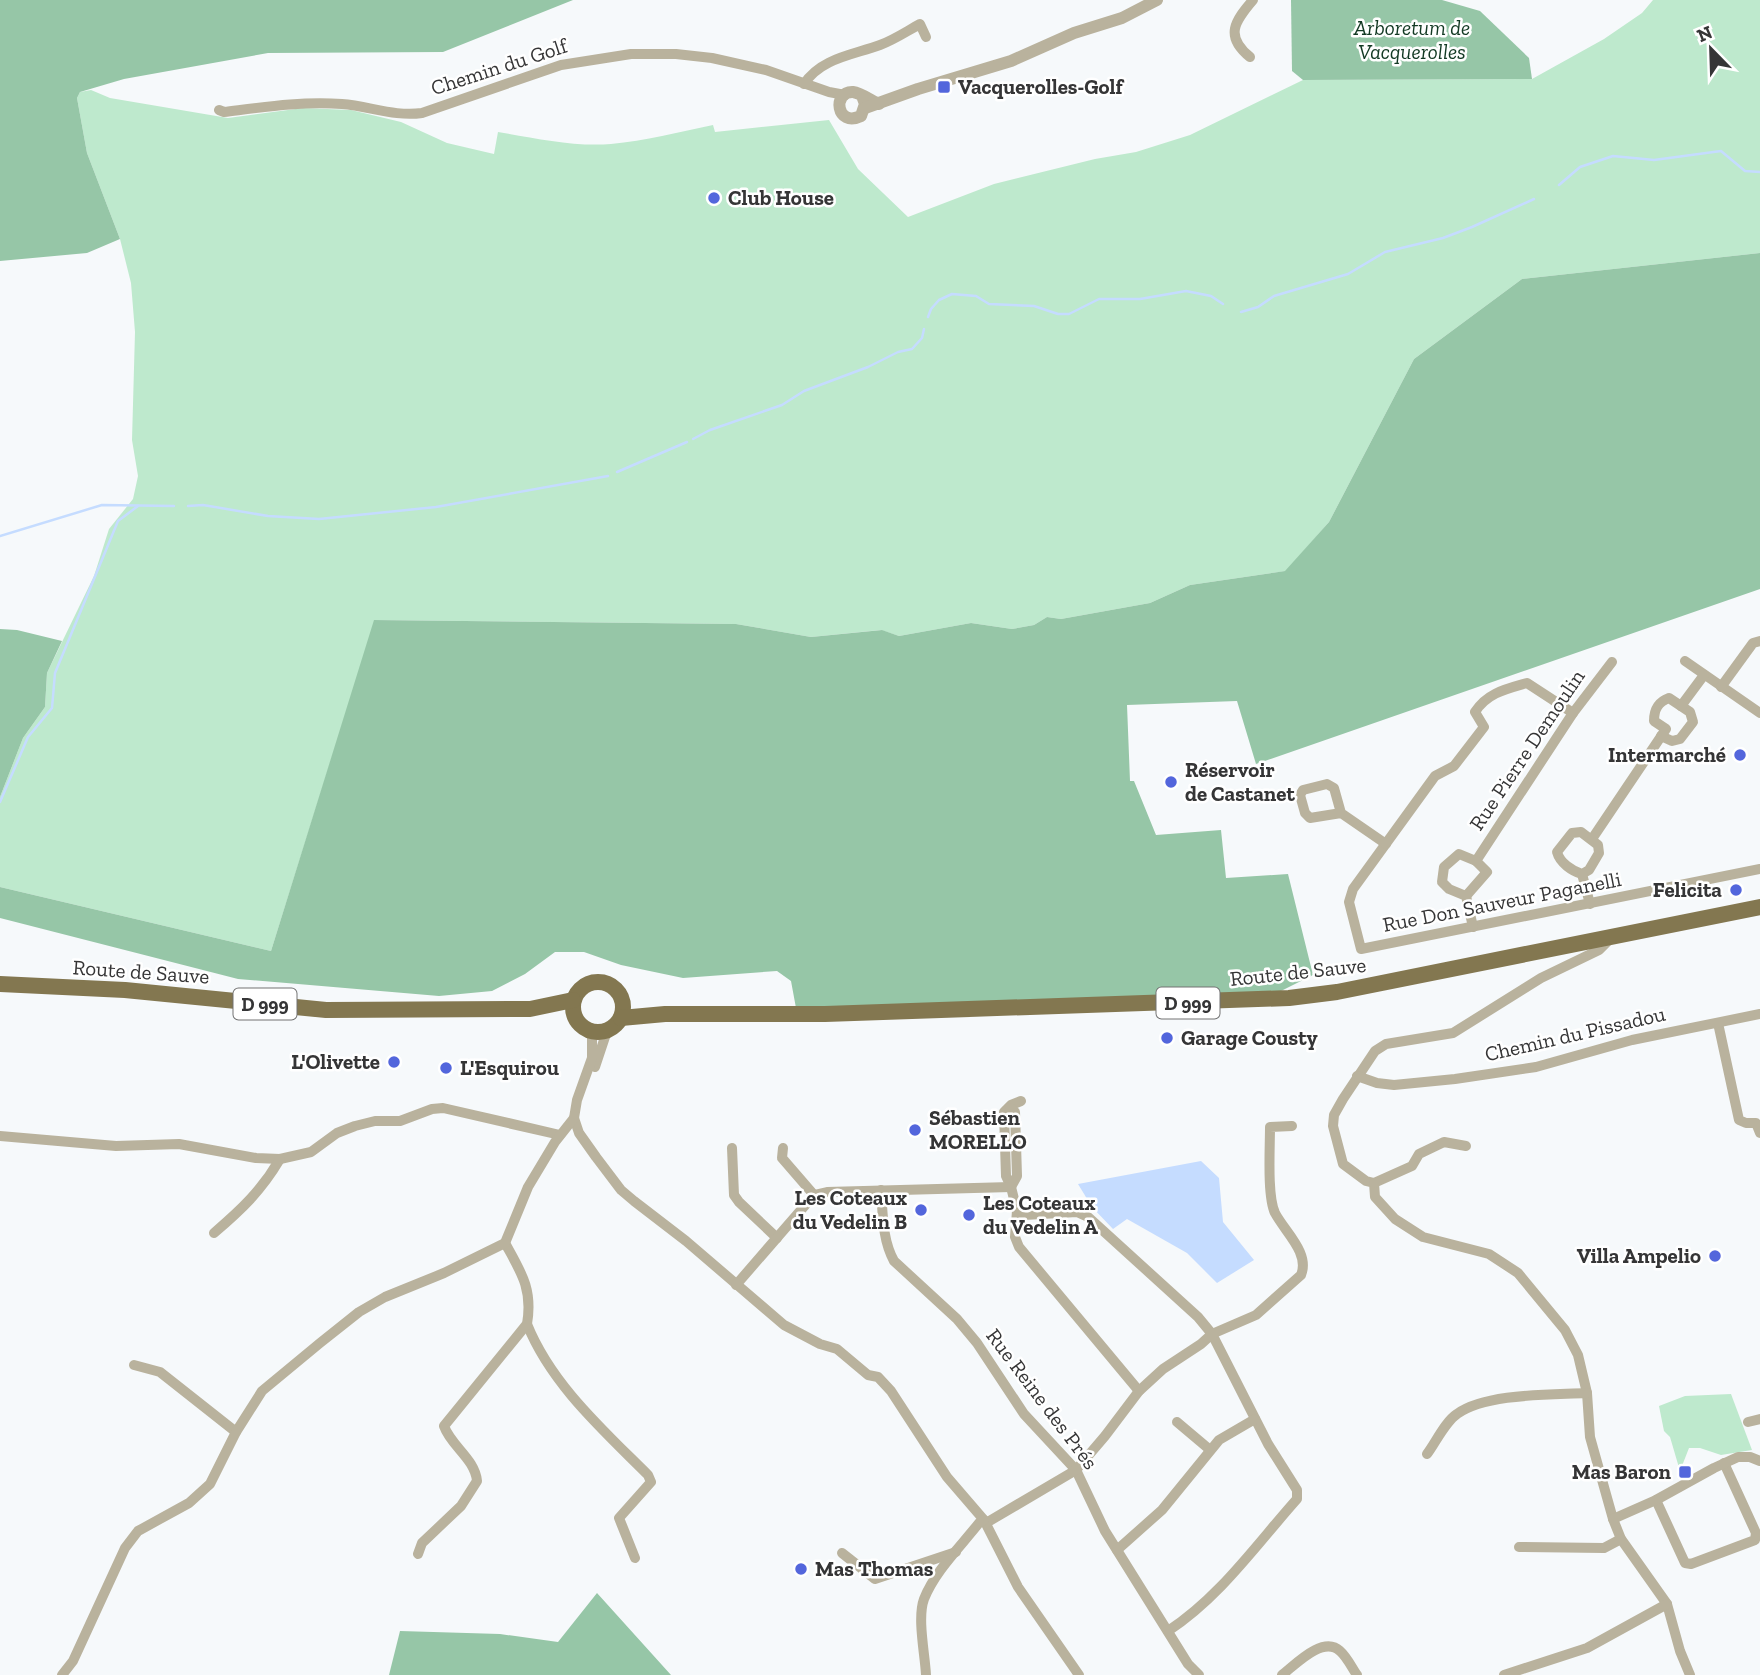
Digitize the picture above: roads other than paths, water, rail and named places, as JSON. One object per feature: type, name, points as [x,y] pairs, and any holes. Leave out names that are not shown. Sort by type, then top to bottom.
[{"type":"main road","name":"Route de Sauve","points":[[622,1010],[665,1014],[825,1014],[1289,998],[1337,992],[1760,907]]},
{"type":"main road","points":[[599,982],[614,988],[622,1010],[613,1028],[600,1031],[577,1021],[573,1000],[582,987],[599,982]]},
{"type":"main road","name":"Route de Sauve","points":[[0,984],[125,990],[327,1010],[530,1009],[560,1013],[577,1021]]},
{"type":"main road","name":"Route de Sauve","points":[[530,1009],[573,1000]]},
{"type":"street","points":[[864,102],[861,116],[850,119],[841,113],[842,99],[854,92],[864,102],[879,104],[918,89],[995,66],[1074,33],[1108,24],[1157,0]]},
{"type":"street","points":[[1250,57],[1240,49],[1234,38],[1236,20],[1254,0]]},
{"type":"street","points":[[804,84],[812,71],[846,55],[880,45],[920,24],[926,37]]},
{"type":"street","name":"Chemin du Golf","points":[[219,110],[224,112],[317,103],[346,104],[408,115],[422,113],[561,65],[631,54],[676,54],[712,58],[766,70],[842,99]]},
{"type":"street","points":[[1721,687],[1753,643],[1760,640]]},
{"type":"street","points":[[1685,661],[1760,713]]},
{"type":"street","name":"Rue Pierre Demoulin","points":[[1476,861],[1573,713],[1612,662]]},
{"type":"street","points":[[1681,706],[1704,675]]},
{"type":"street","name":"Rue Don Sauveur Paganelli","points":[[1573,713],[1527,683],[1497,692],[1481,702],[1475,712],[1484,727],[1454,766],[1435,776],[1353,889],[1349,902],[1361,948],[1760,869]]},
{"type":"street","points":[[1592,839],[1661,736],[1666,729],[1654,720],[1654,710],[1669,698],[1690,712],[1693,722],[1681,739],[1672,741],[1661,736]]},
{"type":"street","points":[[1341,813],[1310,818],[1305,813],[1300,795],[1303,790],[1327,784],[1334,788],[1341,813],[1386,844]]},
{"type":"street","points":[[1581,832],[1598,845],[1599,853],[1588,870],[1582,874],[1559,859],[1557,852],[1572,833],[1581,832]]},
{"type":"street","name":"Rue Pierre Demoulin","points":[[1459,854],[1476,861],[1487,872],[1466,896],[1449,889],[1442,882],[1444,867],[1459,854]]},
{"type":"street","points":[[1582,874],[1590,904]]},
{"type":"street","points":[[1466,896],[1473,927]]},
{"type":"street","points":[[1466,1146],[1444,1142],[1419,1154],[1412,1166],[1374,1183],[1366,1181],[1343,1164],[1333,1126],[1334,1115],[1375,1051],[1386,1044],[1453,1033],[1541,978],[1599,950],[1611,938]]},
{"type":"street","name":"Chemin du Pissadou","points":[[1357,1076],[1377,1083],[1394,1084],[1455,1079],[1536,1067],[1633,1040],[1760,1014]]},
{"type":"street","points":[[1718,1023],[1739,1119],[1746,1123],[1756,1123],[1760,1133]]},
{"type":"street","points":[[600,1031],[576,1100],[574,1118],[579,1133],[621,1189],[736,1285],[785,1325],[820,1344],[837,1349],[868,1375],[878,1377],[891,1391],[947,1477],[985,1521],[1018,1587],[1079,1675]]},
{"type":"street","points":[[1021,1101],[1004,1112],[1006,1176],[1012,1187],[1017,1211],[1015,1237],[1019,1247],[1139,1391]]},
{"type":"street","points":[[0,1136],[116,1146],[179,1144],[256,1158],[280,1159],[311,1152],[337,1133],[355,1126],[375,1121],[400,1121],[432,1109],[443,1108],[560,1135]]},
{"type":"street","points":[[62,1675],[73,1661],[125,1548],[138,1531],[189,1503],[210,1484],[236,1432],[262,1391],[359,1312],[385,1297],[444,1273],[505,1242],[528,1187],[560,1135],[574,1118]]},
{"type":"street","points":[[926,1675],[921,1618],[923,1600],[956,1552],[985,1521],[1076,1470],[1139,1391],[1163,1368],[1212,1334],[1256,1315],[1300,1275],[1303,1270],[1303,1257],[1271,1203],[1270,1127],[1292,1126]]},
{"type":"street","points":[[732,1147],[734,1195],[777,1238]]},
{"type":"street","points":[[783,1148],[782,1158],[814,1195]]},
{"type":"street","points":[[214,1233],[244,1208],[264,1186],[280,1159]]},
{"type":"street","points":[[1374,1183],[1376,1197],[1395,1219],[1423,1237],[1489,1254],[1518,1273],[1565,1330],[1578,1355],[1587,1393],[1590,1437],[1613,1519],[1621,1539],[1667,1604],[1680,1651],[1690,1675]]},
{"type":"street","points":[[736,1285],[814,1195],[827,1192],[1012,1187]]},
{"type":"street","name":"Rue Reine des Prés","points":[[881,1190],[884,1234],[894,1261],[957,1320],[977,1343],[1024,1414],[1076,1470],[1105,1531],[1188,1664],[1199,1675]]},
{"type":"street","points":[[1017,1211],[1024,1215],[1077,1212],[1088,1217],[1198,1317],[1212,1334],[1255,1419],[1297,1490],[1297,1499],[1224,1585],[1190,1616],[1168,1631]]},
{"type":"street","points":[[505,1242],[521,1272],[530,1303],[527,1324],[536,1346],[579,1404],[648,1475],[651,1482],[619,1518],[635,1558]]},
{"type":"street","points":[[418,1554],[422,1543],[461,1506],[477,1481],[475,1470],[448,1437],[444,1426],[527,1324]]},
{"type":"street","points":[[134,1365],[160,1372],[236,1432]]},
{"type":"street","points":[[1427,1454],[1455,1415],[1478,1403],[1526,1396],[1587,1393]]},
{"type":"street","points":[[1117,1550],[1162,1510],[1209,1449],[1228,1433],[1255,1419]]},
{"type":"street","points":[[1748,1422],[1760,1419]]},
{"type":"street","points":[[1177,1422],[1209,1449]]},
{"type":"street","points":[[1613,1519],[1738,1457],[1750,1457],[1760,1462]]},
{"type":"street","points":[[1656,1500],[1685,1563],[1691,1564],[1755,1540],[1756,1533],[1728,1462]]},
{"type":"street","points":[[1519,1547],[1604,1548],[1621,1539]]},
{"type":"street","points":[[842,1553],[875,1579],[956,1552]]},
{"type":"street","points":[[1504,1675],[1587,1648],[1667,1604]]},
{"type":"street","points":[[1282,1675],[1317,1648],[1331,1647],[1340,1650],[1357,1675]]},
{"type":"water","points":[[1201,1161],[1219,1178],[1223,1222],[1254,1260],[1217,1283],[1187,1253],[1127,1219],[1113,1229],[1092,1207],[1078,1184]]},
{"type":"waterway","points":[[1559,185],[1580,167],[1613,156],[1654,160],[1721,151],[1745,171],[1760,172]]},
{"type":"waterway","points":[[1241,312],[1258,307],[1274,296],[1348,274],[1385,252],[1443,238],[1534,199]]},
{"type":"waterway","points":[[928,317],[939,300],[952,294],[976,296],[989,304],[1034,306],[1058,314],[1069,314],[1099,299],[1140,299],[1186,291],[1211,296],[1223,304]]},
{"type":"waterway","points":[[693,439],[710,430],[782,405],[804,391],[868,367],[898,352],[912,349],[922,338],[924,329]]},
{"type":"waterway","points":[[617,472],[687,442]]},
{"type":"waterway","points":[[188,506],[203,505],[268,516],[319,519],[436,507],[608,476]]},
{"type":"waterway","points":[[0,536],[102,505],[174,506]]},
{"type":"waterway","points":[[0,802],[28,737],[52,708],[55,673],[118,521],[138,506]]},
{"type":"place","name":"Vacquerolles-Golf","points":[[944,87]]},
{"type":"place","name":"Club House","points":[[714,198]]},
{"type":"place","name":"Intermarché","points":[[1740,755]]},
{"type":"place","name":"Réservoir de Castanet","points":[[1171,782]]},
{"type":"place","name":"Felicita","points":[[1736,890]]},
{"type":"place","name":"Garage Cousty","points":[[1167,1038]]},
{"type":"place","name":"L'Olivette","points":[[394,1062]]},
{"type":"place","name":"L'Esquirou","points":[[446,1068]]},
{"type":"place","name":"Sébastien MORELLO","points":[[915,1130]]},
{"type":"place","name":"Les Coteaux du Vedelin B","points":[[921,1210]]},
{"type":"place","name":"Les Coteaux du Vedelin A","points":[[969,1215]]},
{"type":"place","name":"Villa Ampelio","points":[[1715,1256]]},
{"type":"place","name":"Mas Baron","points":[[1685,1472]]},
{"type":"place","name":"Mas Thomas","points":[[801,1569]]},
{"type":"park label","name":"Arboretum de Vacquerolles","points":[[1412,40]]}]
